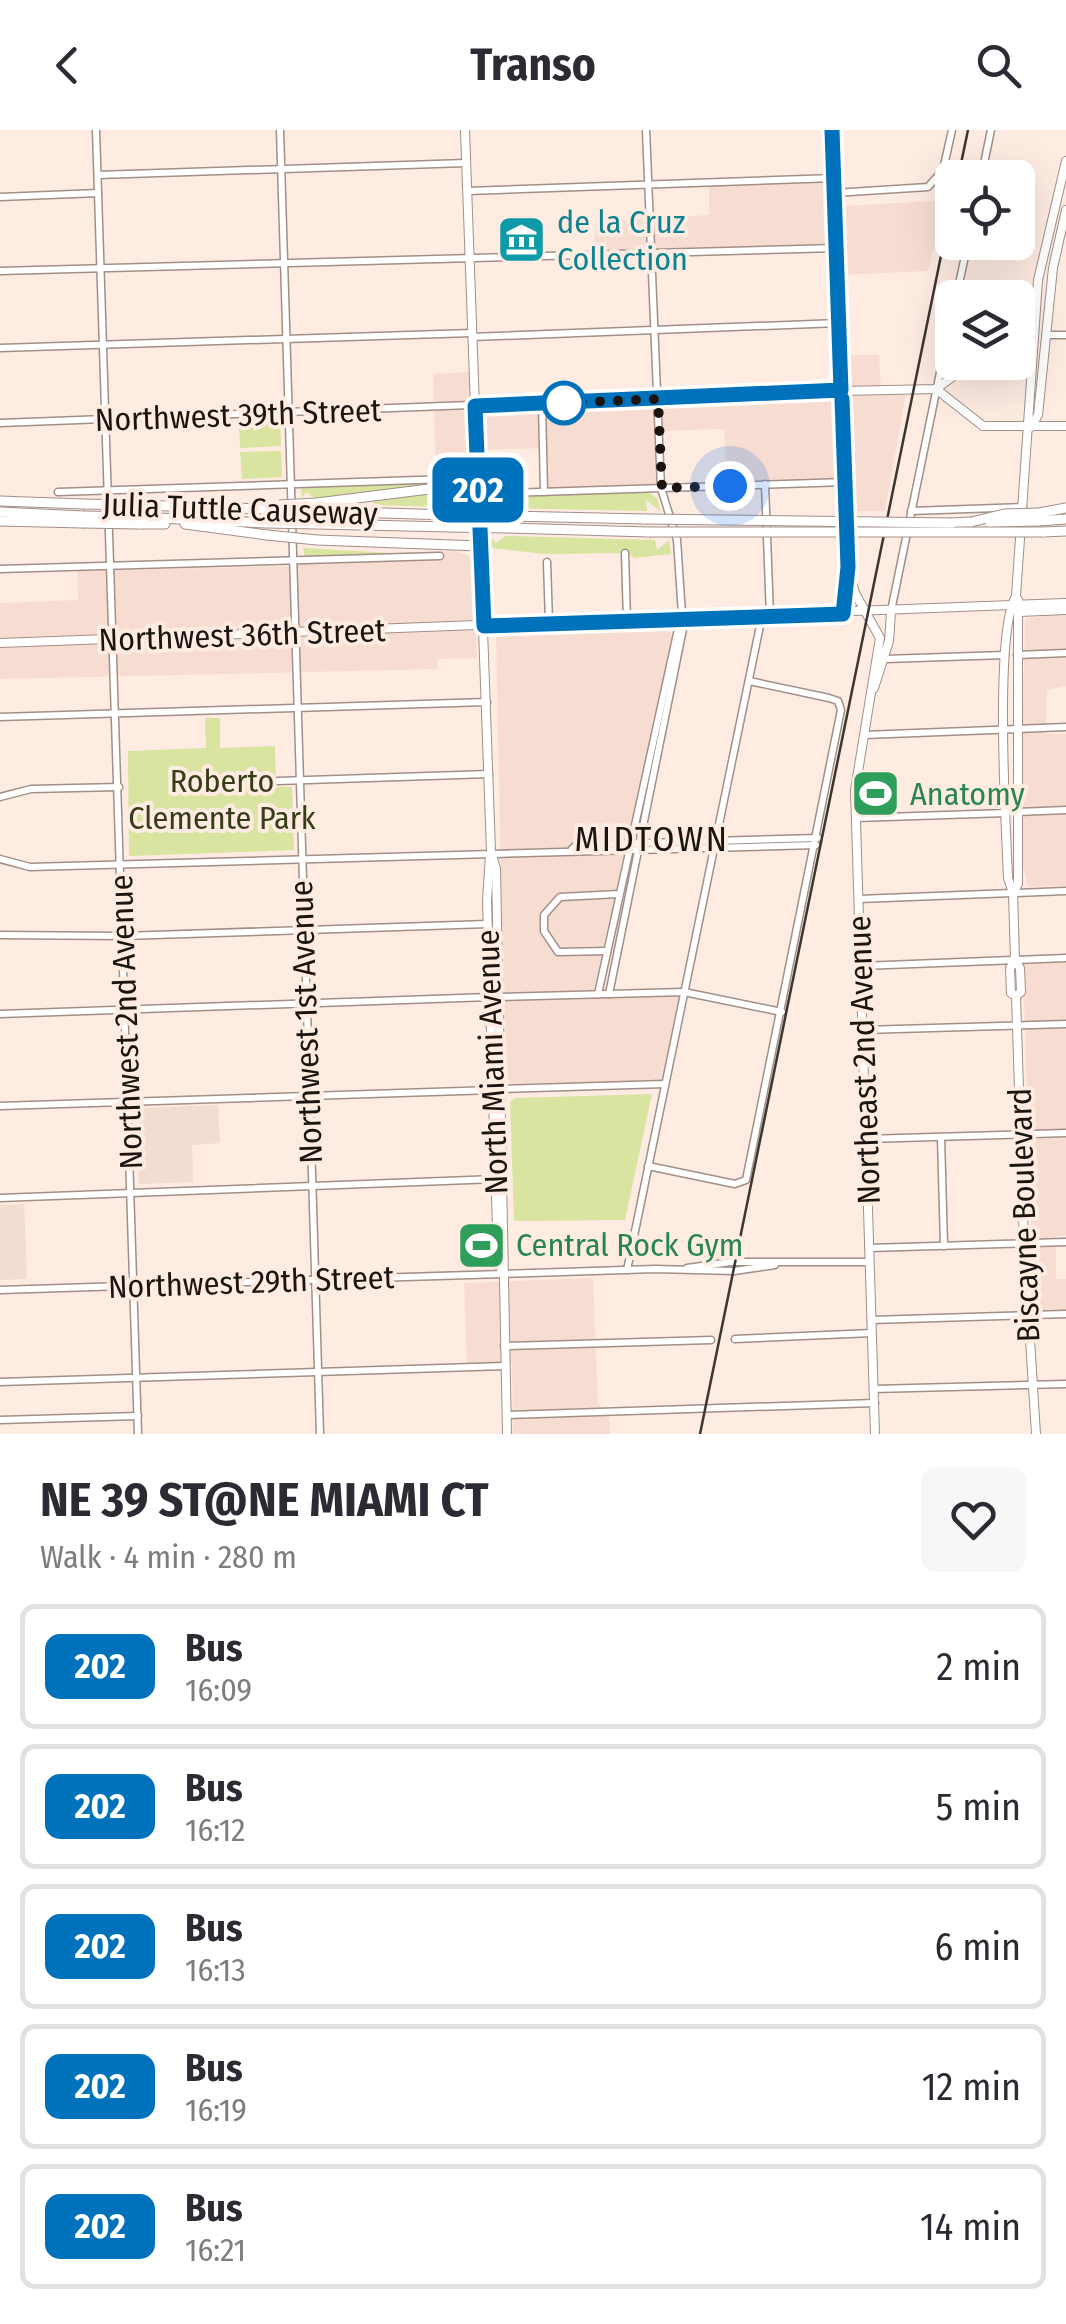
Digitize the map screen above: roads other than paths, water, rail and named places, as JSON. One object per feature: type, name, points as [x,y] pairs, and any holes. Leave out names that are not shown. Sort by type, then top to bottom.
[{"type":"highway","points":[[317,507],[478,485]]},
{"type":"highway","name":"Julia Tuttle Causeway","points":[[0,498],[83,504],[317,507],[646,520],[1066,520]]},
{"type":"highway","points":[[1038,517],[1066,508]]},
{"type":"highway","points":[[0,512],[83,519]]},
{"type":"highway","points":[[138,520],[317,540],[480,546]]},
{"type":"highway","points":[[0,521],[266,523]]},
{"type":"highway","points":[[185,524],[266,523]]},
{"type":"highway","name":"Julia Tuttle Causeway","points":[[266,523],[649,532],[1065,531]]},
{"type":"main road","name":"North Miami Avenue","points":[[465,130],[487,702],[491,850],[487,901],[495,997],[491,1012],[504,1156],[502,1274]]},
{"type":"main road","name":"Northeast 2nd Avenue","points":[[832,130],[848,567],[880,638],[856,775],[876,1434]]},
{"type":"main road","name":"Biscayne Boulevard","points":[[1035,317],[1042,252],[1066,162]]},
{"type":"main road","name":"Biscayne Boulevard","points":[[1036,1434],[1020,1135],[1016,996],[1020,992],[1020,968],[1015,960],[1012,893],[1008,884],[1010,730],[1005,655],[1031,427],[1038,415],[1053,268],[1066,210]]},
{"type":"main road","points":[[1042,252],[1047,271],[1042,329],[1046,336]]},
{"type":"main road","points":[[841,390],[936,389],[948,380]]},
{"type":"main road","points":[[952,380],[959,410]]},
{"type":"main road","name":"Biscayne Boulevard","points":[[1029,380],[1026,414],[1031,427]]},
{"type":"main road","points":[[936,389],[983,426],[1066,426]]},
{"type":"main road","points":[[843,614],[848,567]]},
{"type":"main road","name":"Biscayne Boulevard","points":[[1010,730],[1016,655],[1013,606]]},
{"type":"main road","name":"Northwest 36th Street","points":[[0,643],[1066,606]]},
{"type":"main road","name":"Northeast 2nd Avenue","points":[[874,688],[885,659],[891,612]]},
{"type":"main road","name":"North Miami Avenue","points":[[491,850],[496,869],[496,1179],[507,1434]]},
{"type":"main road","points":[[487,901],[495,997]]},
{"type":"street","name":"Northwest 2nd Avenue","points":[[96,130],[138,1434]]},
{"type":"street","name":"Northwest 1st Avenue","points":[[280,130],[320,1434]]},
{"type":"street","points":[[609,994],[634,847],[682,633],[677,540],[662,488],[646,130]]},
{"type":"street","points":[[834,193],[918,190],[936,182],[943,170],[952,130]]},
{"type":"street","points":[[985,160],[991,130]]},
{"type":"street","points":[[98,175],[466,164]]},
{"type":"street","points":[[468,191],[834,178]]},
{"type":"street","points":[[0,197],[98,193]]},
{"type":"street","points":[[0,271],[837,248]]},
{"type":"street","points":[[0,348],[839,324]]},
{"type":"street","points":[[1046,336],[1066,335]]},
{"type":"street","points":[[891,612],[938,380]]},
{"type":"street","name":"Northwest 39th Street","points":[[0,423],[841,390]]},
{"type":"street","points":[[542,404],[544,492]]},
{"type":"street","points":[[58,492],[290,483],[478,485],[544,492],[845,482]]},
{"type":"street","points":[[627,1270],[766,616],[765,484]]},
{"type":"street","points":[[910,511],[1024,507]]},
{"type":"street","points":[[624,553],[627,621]]},
{"type":"street","points":[[0,569],[440,556]]},
{"type":"street","points":[[547,562],[549,624]]},
{"type":"street","points":[[1016,655],[1066,653]]},
{"type":"street","points":[[885,659],[1005,655]]},
{"type":"street","points":[[648,1166],[735,1184],[746,1180],[782,1012],[840,705],[829,698],[749,682]]},
{"type":"street","points":[[0,717],[487,702]]},
{"type":"street","points":[[864,735],[1066,728]]},
{"type":"street","points":[[278,781],[488,774]]},
{"type":"street","points":[[0,797],[30,789],[119,787]]},
{"type":"street","points":[[856,818],[1066,810]]},
{"type":"street","points":[[0,859],[30,866],[817,842]]},
{"type":"street","points":[[598,994],[634,847]]},
{"type":"street","points":[[859,899],[1066,891]]},
{"type":"street","points":[[607,951],[558,952],[544,931],[544,915],[560,897],[620,894]]},
{"type":"street","points":[[0,935],[123,936],[488,924]]},
{"type":"street","points":[[861,966],[1066,958]]},
{"type":"street","points":[[0,1014],[684,992],[782,1012]]},
{"type":"street","points":[[863,1030],[1066,1024]]},
{"type":"street","points":[[0,1106],[665,1084]]},
{"type":"street","points":[[866,1139],[1066,1134]]},
{"type":"street","points":[[941,1137],[944,1246]]},
{"type":"street","points":[[0,1198],[496,1179]]},
{"type":"street","points":[[869,1248],[1066,1242]]},
{"type":"street","name":"Northwest 29th Street","points":[[0,1290],[685,1268],[736,1262],[870,1262]]},
{"type":"street","points":[[871,1320],[1066,1314]]},
{"type":"street","points":[[735,1339],[872,1333]]},
{"type":"street","points":[[504,1346],[711,1340]]},
{"type":"street","points":[[0,1382],[505,1366]]},
{"type":"street","points":[[874,1389],[1066,1384]]},
{"type":"street","points":[[506,1415],[875,1402]]},
{"type":"street","points":[[0,1420],[138,1416]]},
{"type":"railway","points":[[962,160],[968,130]]},
{"type":"railway","points":[[700,1434],[940,260]]},
{"type":"place","name":"de la Cruz Collection","points":[[522,240]]},
{"type":"place","name":"Anatomy","points":[[875,794]]},
{"type":"place","name":"Central Rock Gym","points":[[481,1245]]},
{"type":"district","name":"MIDTOWN","points":[[652,839]]},
{"type":"park label","name":"Roberto Clemente Park","points":[[222,800]]}]
